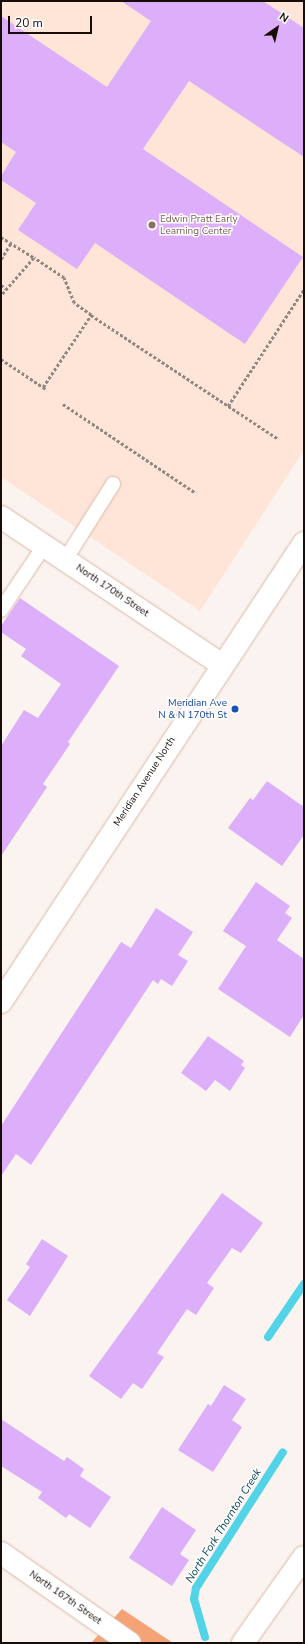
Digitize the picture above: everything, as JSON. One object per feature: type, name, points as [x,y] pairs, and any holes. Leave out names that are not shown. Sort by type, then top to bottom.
[{"type":"street","name":"North 170th Street","points":[[1,517],[222,665]]},
{"type":"street","name":"Meridian Avenue North","points":[[1,1002],[222,665],[304,543]]},
{"type":"street","name":"North 167th Street","points":[[1,1553],[130,1643]]},
{"type":"street","points":[[244,1643],[304,1557]]},
{"type":"lane","points":[[65,560],[113,484]]},
{"type":"lane","points":[[1,610],[44,546]]},
{"type":"path","points":[[1,237],[64,278],[74,303],[90,315],[278,439]]},
{"type":"path","points":[[1,259],[11,243]]},
{"type":"path","points":[[1,296],[34,258]]},
{"type":"path","points":[[1,285],[7,289]]},
{"type":"path","points":[[228,406],[304,288]]},
{"type":"path","points":[[43,387],[90,315]]},
{"type":"path","points":[[1,359],[47,390]]},
{"type":"path","points":[[63,404],[196,493]]},
{"type":"shaded area","name":"Edwin Pratt Early Learning Center","points":[[1,1],[304,1],[304,450],[200,611],[1,477]]},
{"type":"shaded area","points":[[122,1609],[173,1643],[91,1643]]},
{"type":"building","points":[[121,1],[263,1],[304,28],[304,157],[189,81],[143,149],[303,257],[245,344],[95,243],[77,269],[18,230],[36,203],[1,180],[1,176],[16,152],[1,142],[1,16],[107,87],[151,21]]},
{"type":"building","points":[[20,598],[119,666],[68,742],[70,744],[43,784],[47,787],[1,856],[1,746],[24,710],[38,718],[61,684],[21,656],[26,649],[1,632],[1,626]]},
{"type":"building","points":[[267,781],[304,807],[304,835],[282,866],[228,828],[250,798],[253,800]]},
{"type":"building","points":[[256,882],[290,906],[285,913],[292,918],[277,940],[304,959],[304,1015],[290,1037],[218,989],[246,946],[223,931]]},
{"type":"building","points":[[156,908],[193,932],[178,955],[188,961],[172,986],[161,979],[158,984],[153,980],[31,1165],[16,1154],[1,1176],[1,1126],[121,942],[131,948]]},
{"type":"building","points":[[208,1036],[244,1061],[241,1065],[245,1068],[230,1091],[215,1080],[206,1091],[181,1073]]},
{"type":"building","points":[[222,1193],[263,1223],[241,1253],[232,1248],[207,1283],[214,1288],[196,1315],[187,1309],[157,1353],[164,1357],[142,1389],[133,1383],[121,1399],[89,1376]]},
{"type":"building","points":[[42,1239],[68,1256],[30,1316],[7,1300],[30,1267],[26,1264]]},
{"type":"building","points":[[224,1385],[246,1399],[232,1420],[242,1427],[213,1472],[178,1450],[208,1404],[211,1406]]},
{"type":"building","points":[[1,1419],[64,1461],[67,1457],[84,1469],[80,1476],[111,1497],[90,1528],[69,1514],[66,1518],[38,1498],[42,1492],[1,1466]]},
{"type":"building","points":[[162,1507],[196,1530],[180,1554],[189,1560],[172,1586],[129,1558]]},
{"type":"waterway","points":[[268,1337],[304,1284]]},
{"type":"waterway","name":"North Fork Thornton Creek","points":[[205,1637],[194,1599],[196,1588],[283,1452]]},
{"type":"place","name":"Edwin Pratt Early Learning Center","points":[[152,225]]},
{"type":"place","name":"Meridian Ave N & N 170th St","points":[[235,709]]}]
